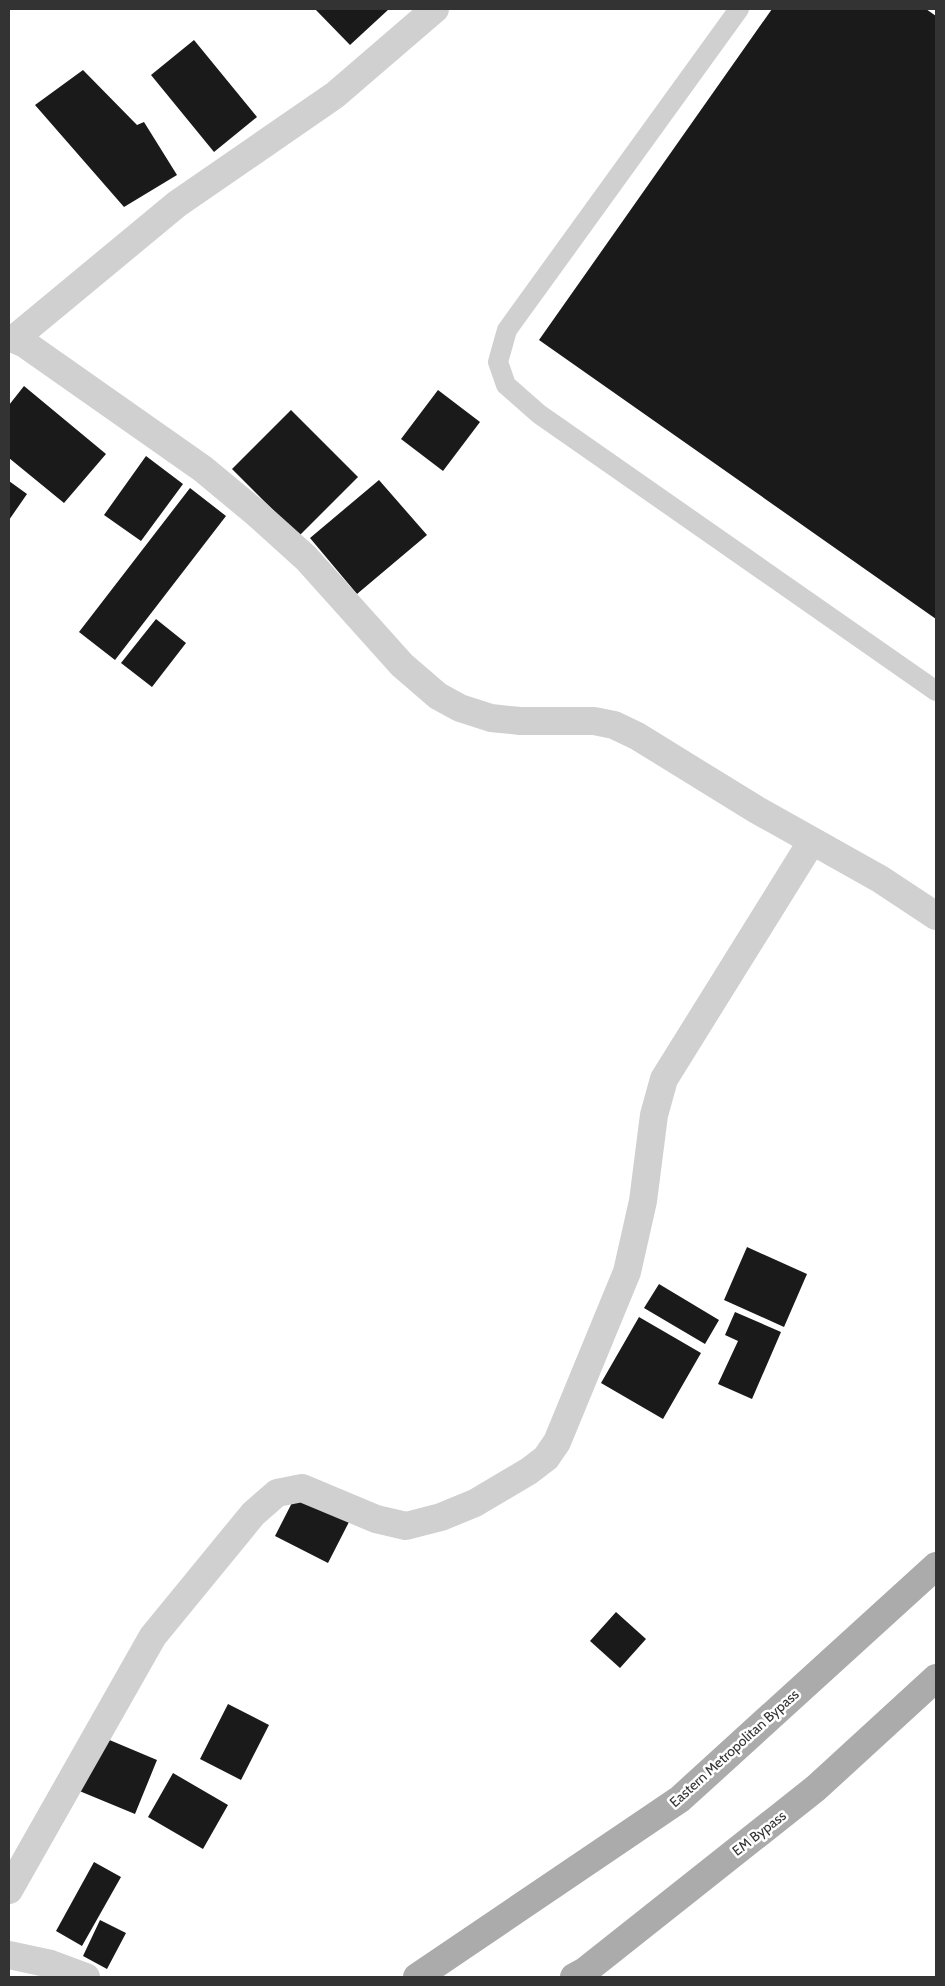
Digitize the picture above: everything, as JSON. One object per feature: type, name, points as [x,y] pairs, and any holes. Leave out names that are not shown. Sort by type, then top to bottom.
[{"type":"main road","name":"Eastern Metropolitan Bypass","points":[[417,1977],[680,1799],[936,1566]]},
{"type":"main road","name":"EM Bypass","points":[[574,1977],[585,1971],[816,1788],[936,1678]]},
{"type":"street","points":[[435,9],[335,95],[177,204],[11,339],[33,350],[210,475],[306,558],[402,666],[438,696],[460,708],[491,718],[520,721],[594,721],[614,725],[637,736],[757,810],[880,879],[936,916]]},
{"type":"street","points":[[9,1890],[153,1636],[253,1514],[277,1492],[302,1488],[376,1518],[406,1526],[441,1517],[475,1503],[529,1471],[546,1458],[557,1442],[627,1272],[643,1201],[654,1115],[664,1079],[812,841]]},
{"type":"street","points":[[9,1956],[51,1964],[86,1977]]},
{"type":"lane","points":[[739,9],[507,330],[498,362],[506,384],[539,414],[936,690]]},
{"type":"building","points":[[315,9],[389,9],[350,45]]},
{"type":"building","points":[[772,9],[926,9],[936,16],[936,619],[539,340]]},
{"type":"building","points":[[194,40],[257,117],[214,152],[151,75]]},
{"type":"building","points":[[83,70],[137,125],[144,122],[177,175],[124,207],[35,105]]},
{"type":"building","points":[[24,386],[106,454],[64,503],[9,458],[9,405]]},
{"type":"building","points":[[438,390],[480,422],[443,471],[401,439]]},
{"type":"building","points":[[291,410],[358,477],[299,536],[232,469]]},
{"type":"building","points":[[146,456],[183,484],[141,541],[104,515]]},
{"type":"building","points":[[379,480],[427,535],[357,594],[310,538]]},
{"type":"building","points":[[9,481],[27,494],[9,520]]},
{"type":"building","points":[[190,488],[226,516],[115,660],[79,632]]},
{"type":"building","points":[[156,619],[186,643],[152,687],[121,663]]},
{"type":"building","points":[[747,1247],[807,1274],[784,1327],[724,1300]]},
{"type":"building","points":[[659,1284],[719,1320],[705,1344],[644,1308]]},
{"type":"building","points":[[735,1312],[781,1332],[752,1399],[718,1384],[738,1341],[725,1335]]},
{"type":"building","points":[[639,1317],[701,1353],[663,1419],[601,1383]]},
{"type":"building","points":[[297,1493],[350,1520],[328,1563],[275,1536]]},
{"type":"building","points":[[616,1612],[646,1639],[620,1668],[590,1641]]},
{"type":"building","points":[[228,1704],[269,1725],[241,1780],[200,1759]]},
{"type":"building","points":[[100,1736],[157,1760],[135,1814],[77,1790]]},
{"type":"building","points":[[173,1773],[228,1805],[203,1849],[148,1817]]},
{"type":"building","points":[[94,1862],[121,1877],[82,1946],[56,1931]]},
{"type":"building","points":[[100,1920],[126,1933],[107,1969],[83,1956]]}]
